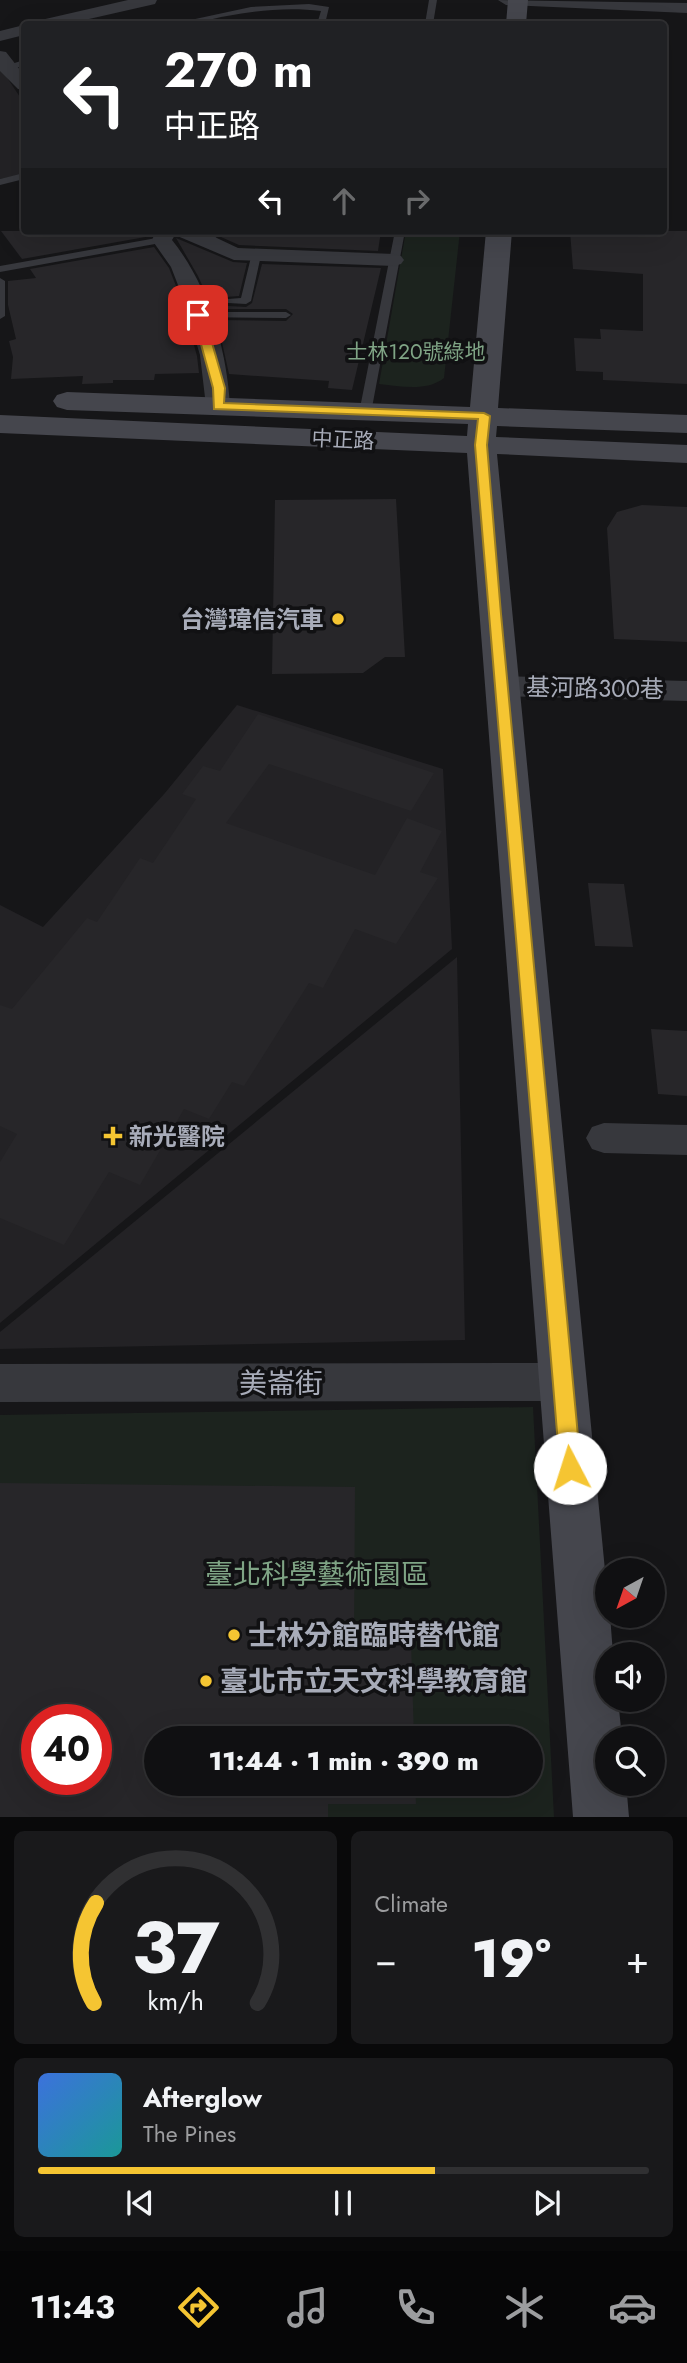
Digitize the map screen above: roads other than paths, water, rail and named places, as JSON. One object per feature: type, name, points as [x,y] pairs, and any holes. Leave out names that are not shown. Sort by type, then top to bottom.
[{"type":"street","points":[[56,21],[104,4],[149,0]]},
{"type":"street","points":[[506,0],[687,8]]},
{"type":"street","points":[[516,21],[518,0]]},
{"type":"street","points":[[104,4],[126,21]]},
{"type":"street","points":[[0,36],[21,31]]},
{"type":"street","points":[[10,62],[21,80]]},
{"type":"street","points":[[170,235],[198,315],[219,388],[218,406]]},
{"type":"street","points":[[214,235],[234,254],[394,260]]},
{"type":"street","points":[[499,235],[483,431],[502,686],[601,1817]]},
{"type":"street","name":"中正路","points":[[0,398],[365,413],[483,431],[687,454]]},
{"type":"street","name":"中正路","points":[[0,424],[483,431],[687,424]]},
{"type":"street","name":"基河路300巷","points":[[502,686],[687,691]]},
{"type":"street","points":[[604,1138],[687,1140]]},
{"type":"street","name":"美崙街","points":[[0,1383],[563,1382]]},
{"type":"lane","points":[[430,21],[433,0]]},
{"type":"lane","points":[[189,21],[236,10],[309,4],[326,9],[322,21]]},
{"type":"lane","points":[[0,182],[21,177]]},
{"type":"lane","points":[[0,269],[165,235]]},
{"type":"lane","points":[[365,413],[399,235]]},
{"type":"lane","points":[[232,301],[246,301],[256,255]]},
{"type":"lane","points":[[0,281],[0,316]]},
{"type":"lane","points":[[198,315],[286,315]]},
{"type":"place","name":"台灣瑋信汽車","points":[[338,619]]},
{"type":"place","name":"新光醫院","points":[[113,1136]]},
{"type":"place","name":"士林分館臨時替代館","points":[[234,1635]]},
{"type":"place","name":"臺北市立天文科學教育館","points":[[206,1681]]},
{"type":"park label","name":"士林120號綠地","points":[[416,352]]},
{"type":"park label","name":"臺北科學藝術園區","points":[[317,1574]]}]
